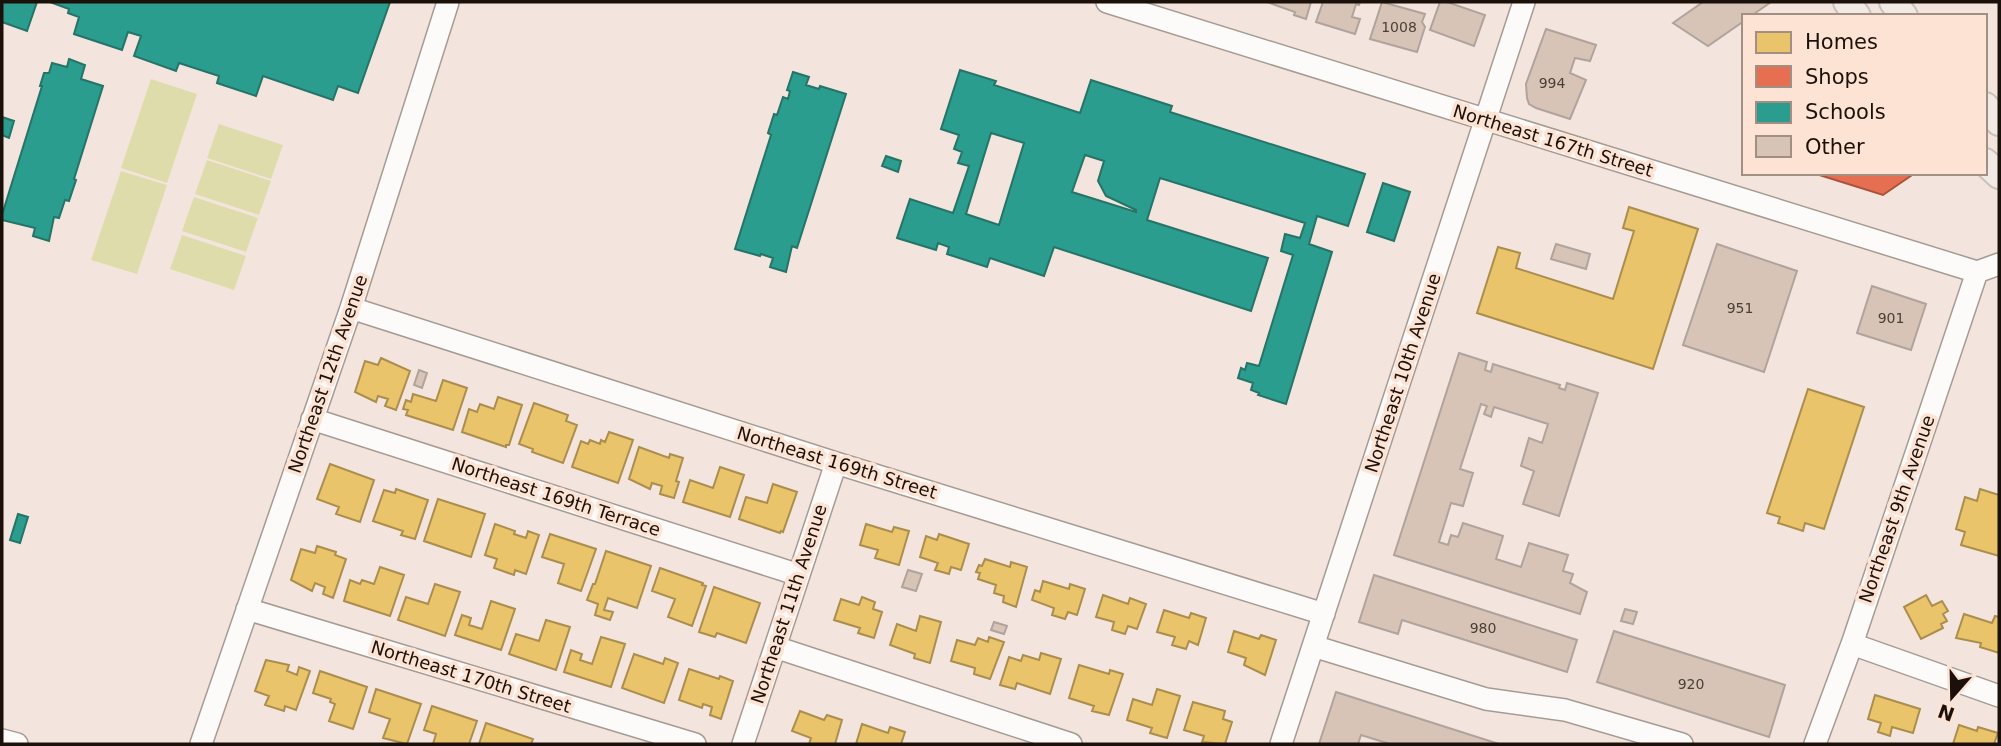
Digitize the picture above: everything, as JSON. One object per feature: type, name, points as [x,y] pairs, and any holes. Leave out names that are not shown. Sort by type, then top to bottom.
[{"type":"main road","points":[[1987,108],[1999,122]]},
{"type":"street","name":"Northeast 12th Avenue","points":[[201,744],[351,308],[448,2]]},
{"type":"street","name":"Northeast 167th Street","points":[[1107,2],[1977,272]]},
{"type":"street","name":"Northeast 10th Avenue","points":[[1281,744],[1524,2]]},
{"type":"street","points":[[1977,272],[1999,264]]},
{"type":"street","name":"Northeast 9th Avenue","points":[[1815,744],[1852,644],[1977,272]]},
{"type":"street","name":"Northeast 169th Street","points":[[351,308],[836,463],[1324,614]]},
{"type":"street","name":"Northeast 169th Terrace","points":[[312,419],[799,575]]},
{"type":"street","name":"Northeast 11th Avenue","points":[[743,744],[836,463]]},
{"type":"street","name":"Northeast 170th Street","points":[[247,609],[695,744]]},
{"type":"street","points":[[1852,644],[1999,696]]},
{"type":"street","points":[[1313,646],[1486,699],[1564,710],[1682,744]]},
{"type":"street","points":[[775,647],[1071,744]]},
{"type":"street","points":[[2,740],[17,744]]},
{"type":"shaded area","points":[[151,79],[197,94],[167,183],[121,168]]},
{"type":"shaded area","points":[[219,124],[283,145],[271,179],[207,158]]},
{"type":"shaded area","points":[[207,160],[271,181],[259,215],[195,194]]},
{"type":"shaded area","points":[[121,171],[167,185],[137,274],[91,260]]},
{"type":"shaded area","points":[[194,197],[258,218],[246,252],[182,231]]},
{"type":"shaded area","points":[[182,235],[246,256],[234,290],[170,269]]},
{"type":"building: Homes","points":[[1629,207],[1698,229],[1653,369],[1477,313],[1498,247],[1520,253],[1516,268],[1613,299],[1634,231],[1623,228]]},
{"type":"building: Homes","points":[[381,358],[410,371],[396,410],[385,406],[388,399],[378,396],[376,402],[355,392],[365,361],[378,365]]},
{"type":"building: Homes","points":[[443,380],[467,388],[453,430],[406,415],[408,410],[403,409],[406,400],[411,402],[413,394],[436,401]]},
{"type":"building: Homes","points":[[1808,389],[1864,407],[1824,529],[1805,523],[1803,531],[1778,523],[1780,517],[1767,513]]},
{"type":"building: Homes","points":[[498,397],[522,405],[506,447],[462,432],[469,409],[477,412],[480,404],[494,409]]},
{"type":"building: Homes","points":[[534,403],[568,415],[566,421],[577,425],[563,463],[532,452],[533,449],[519,444]]},
{"type":"building: Homes","points":[[609,432],[633,440],[618,483],[572,467],[581,441],[588,444],[590,440],[600,444],[601,440],[605,442]]},
{"type":"building: Homes","points":[[639,447],[669,458],[670,454],[683,458],[674,498],[660,494],[662,486],[652,483],[650,489],[629,479]]},
{"type":"building: Homes","points":[[330,464],[374,480],[360,522],[336,514],[339,507],[317,499]]},
{"type":"building: Homes","points":[[720,467],[744,475],[730,517],[683,502],[690,480],[713,488]]},
{"type":"building: Homes","points":[[773,484],[797,492],[783,532],[780,533],[739,519],[746,497],[767,503]]},
{"type":"building: Homes","points":[[396,489],[428,500],[415,539],[401,535],[403,531],[373,521],[384,490],[395,493]]},
{"type":"building: Homes","points":[[1980,489],[1999,495],[1999,556],[1961,545],[1965,532],[1956,529],[1965,497],[1977,501]]},
{"type":"building: Homes","points":[[438,499],[485,514],[471,557],[424,541]]},
{"type":"building: Homes","points":[[495,524],[526,538],[528,531],[539,535],[526,574],[515,570],[514,575],[494,568],[497,559],[485,555]]},
{"type":"building: Homes","points":[[866,524],[892,532],[894,527],[909,531],[899,565],[875,558],[878,550],[860,545]]},
{"type":"building: Homes","points":[[550,534],[596,549],[581,591],[558,583],[564,564],[542,557]]},
{"type":"building: Homes","points":[[939,534],[969,544],[961,570],[951,567],[949,574],[935,570],[938,563],[920,557],[926,536],[937,540]]},
{"type":"building: Homes","points":[[317,546],[336,552],[335,555],[346,559],[333,598],[323,594],[325,587],[315,583],[312,591],[291,580],[301,549],[315,553]]},
{"type":"building: Homes","points":[[606,551],[651,566],[637,608],[608,598],[604,610],[613,612],[610,620],[595,615],[598,604],[587,600]]},
{"type":"building: Homes","points":[[985,559],[1010,567],[1011,562],[1027,567],[1016,607],[1003,602],[1004,596],[994,593],[996,585],[978,579],[980,573],[976,572]]},
{"type":"building: Homes","points":[[380,567],[404,575],[390,616],[344,601],[350,580],[360,584],[362,580],[374,584]]},
{"type":"building: Homes","points":[[660,568],[706,586],[692,626],[668,617],[675,599],[652,591]]},
{"type":"building: Homes","points":[[1043,581],[1069,589],[1070,584],[1085,589],[1077,615],[1068,612],[1065,619],[1052,615],[1054,608],[1032,600],[1035,590],[1040,592]]},
{"type":"building: Homes","points":[[435,584],[460,592],[445,636],[398,620],[406,597],[428,604]]},
{"type":"building: Homes","points":[[714,587],[760,603],[746,643],[717,633],[715,637],[699,632]]},
{"type":"building: Homes","points":[[1103,595],[1128,604],[1130,598],[1146,604],[1137,629],[1128,626],[1125,634],[1112,630],[1114,622],[1096,617]]},
{"type":"building: Homes","points":[[1926,595],[1932,606],[1942,601],[1948,611],[1943,614],[1947,621],[1941,624],[1943,628],[1921,639],[1904,607]]},
{"type":"building: Homes","points":[[862,597],[875,602],[873,609],[882,612],[874,638],[858,633],[860,628],[834,620],[841,599],[859,605]]},
{"type":"building: Homes","points":[[491,601],[515,609],[501,650],[455,635],[462,615],[471,618],[469,625],[482,629]]},
{"type":"building: Homes","points":[[1164,610],[1189,618],[1191,613],[1206,618],[1198,645],[1189,641],[1186,649],[1172,645],[1175,637],[1157,632]]},
{"type":"building: Homes","points":[[1964,614],[1992,623],[1995,616],[1999,617],[1999,653],[1980,647],[1981,643],[1956,638]]},
{"type":"building: Homes","points":[[920,616],[941,622],[930,663],[890,645],[897,624],[916,631]]},
{"type":"building: Homes","points":[[546,620],[570,627],[556,670],[509,654],[516,634],[539,641]]},
{"type":"building: Homes","points":[[1234,631],[1259,639],[1261,635],[1276,640],[1265,675],[1244,665],[1246,658],[1228,652]]},
{"type":"building: Homes","points":[[601,637],[625,644],[611,687],[564,672],[571,650],[582,654],[580,660],[592,664]]},
{"type":"building: Homes","points":[[989,637],[1004,642],[990,679],[974,674],[975,668],[951,661],[957,640],[975,645],[978,638],[988,642]]},
{"type":"building: Homes","points":[[1041,653],[1061,659],[1050,694],[1017,683],[1015,689],[1000,685],[1009,657],[1021,661],[1023,655],[1039,660]]},
{"type":"building: Homes","points":[[634,654],[663,664],[665,658],[678,663],[664,703],[622,688]]},
{"type":"building: Homes","points":[[266,660],[289,665],[287,671],[297,675],[299,667],[310,671],[296,710],[285,706],[284,711],[265,705],[269,696],[255,691]]},
{"type":"building: Homes","points":[[1079,665],[1109,674],[1110,670],[1123,674],[1109,715],[1092,711],[1094,706],[1069,698]]},
{"type":"building: Homes","points":[[689,669],[733,681],[721,719],[710,715],[712,707],[703,704],[702,708],[679,700]]},
{"type":"building: Homes","points":[[320,671],[367,687],[353,729],[329,721],[335,704],[330,702],[331,699],[313,693]]},
{"type":"building: Homes","points":[[376,689],[421,704],[407,744],[383,738],[390,719],[369,712]]},
{"type":"building: Homes","points":[[1157,689],[1180,696],[1167,738],[1150,733],[1152,728],[1127,720],[1133,699],[1152,705]]},
{"type":"building: Homes","points":[[1875,695],[1920,709],[1913,733],[1892,727],[1890,736],[1878,732],[1881,723],[1868,719]]},
{"type":"building: Homes","points":[[1193,702],[1225,711],[1223,719],[1232,722],[1225,744],[1202,742],[1204,736],[1184,730]]},
{"type":"building: Homes","points":[[432,706],[477,721],[469,744],[433,744],[436,734],[424,730]]},
{"type":"building: Homes","points":[[800,711],[824,720],[827,715],[842,720],[835,744],[809,744],[811,738],[792,731]]},
{"type":"building: Homes","points":[[486,723],[533,739],[531,744],[479,744]]},
{"type":"building: Homes","points":[[862,724],[888,733],[890,727],[905,732],[901,744],[856,744]]},
{"type":"building: Homes","points":[[1959,725],[1977,731],[1978,727],[1998,733],[1994,744],[1953,744]]},
{"type":"building: Shops","points":[[1819,175],[1912,175],[1883,195]]},
{"type":"building: Schools","points":[[2,2],[37,2],[27,31],[2,22]]},
{"type":"building: Schools","points":[[50,2],[390,2],[358,93],[338,86],[333,100],[263,76],[256,96],[217,83],[219,76],[179,63],[176,71],[134,56],[141,36],[128,32],[122,50],[74,34],[79,17],[68,13],[69,9]]},
{"type":"building: Schools","points":[[69,59],[85,65],[81,79],[103,86],[69,201],[65,200],[59,218],[54,217],[49,241],[33,236],[35,228],[2,220],[2,215],[44,73],[49,73],[52,63],[67,67]]},
{"type":"building: Schools","points":[[960,70],[996,81],[994,85],[1080,113],[1091,80],[1172,106],[1170,112],[1365,174],[1348,226],[1317,216],[1309,244],[1332,252],[1286,404],[1258,395],[1259,393],[1251,390],[1253,383],[1238,378],[1241,368],[1245,370],[1247,363],[1259,366],[1293,255],[1281,251],[1285,234],[1300,238],[1305,223],[1160,178],[1147,220],[1268,258],[1251,311],[1054,247],[1044,276],[990,258],[987,267],[947,254],[949,247],[938,243],[936,250],[897,238],[910,199],[953,213],[969,166],[958,163],[962,152],[954,149],[959,135],[941,129]],"holes":[[[991,133],[1024,143],[999,225],[966,214]],[[1085,155],[1104,161],[1098,181],[1106,196],[1136,212],[1072,192]]]},
{"type":"building: Schools","points":[[793,72],[809,77],[806,85],[846,94],[797,248],[792,246],[786,272],[770,267],[773,258],[735,249],[771,135],[768,133],[774,114],[777,115],[783,97],[788,99],[790,91],[787,90]]},
{"type":"building: Schools","points":[[2,117],[14,121],[9,138],[2,135]]},
{"type":"building: Schools","points":[[886,156],[901,161],[898,172],[882,166]]},
{"type":"building: Schools","points":[[1383,183],[1410,192],[1394,241],[1367,232]]},
{"type":"building: Schools","points":[[18,514],[28,517],[20,543],[10,540]]},
{"type":"building: Other","points":[[1267,2],[1311,2],[1306,19]]},
{"type":"building: Other","points":[[1323,2],[1360,2],[1359,5],[1356,4],[1352,17],[1360,19],[1355,34],[1316,22]]},
{"type":"building: Other","points":[[1382,2],[1425,14],[1422,22],[1425,27],[1417,52],[1370,39]]},
{"type":"building: Other","points":[[1440,2],[1485,15],[1474,46],[1430,30]]},
{"type":"building: Other","points":[[1703,2],[1771,2],[1754,14],[1742,14],[1742,22],[1708,46],[1673,23]]},
{"type":"building: Other","points":[[1546,29],[1596,45],[1590,61],[1575,58],[1570,73],[1586,80],[1570,119],[1536,108],[1529,104],[1527,98],[1526,84]]},
{"type":"building: Other","points":[[1556,244],[1590,254],[1586,269],[1551,259]]},
{"type":"building: Other","points":[[1717,244],[1797,271],[1764,372],[1683,345]]},
{"type":"building: Other","points":[[1872,286],[1926,304],[1911,350],[1857,333]]},
{"type":"building: Other","points":[[1459,353],[1487,362],[1485,370],[1491,372],[1493,364],[1560,385],[1559,388],[1565,390],[1567,383],[1598,393],[1559,516],[1523,504],[1534,471],[1521,466],[1529,438],[1542,443],[1548,424],[1494,407],[1491,417],[1484,414],[1487,406],[1481,404],[1460,469],[1473,473],[1463,506],[1451,503],[1439,542],[1448,545],[1451,535],[1458,537],[1463,523],[1503,536],[1496,559],[1521,567],[1529,543],[1568,555],[1563,571],[1573,574],[1570,583],[1587,592],[1580,614],[1394,555]]},
{"type":"building: Other","points":[[419,370],[427,373],[422,388],[414,385]]},
{"type":"building: Other","points":[[908,570],[922,574],[916,591],[902,587]]},
{"type":"building: Other","points":[[1374,575],[1577,640],[1567,672],[1402,620],[1398,634],[1359,622]]},
{"type":"building: Other","points":[[1625,609],[1637,612],[1633,624],[1621,621]]},
{"type":"building: Other","points":[[994,622],[1007,626],[1004,634],[991,630]]},
{"type":"building: Other","points":[[1614,631],[1785,685],[1769,737],[1597,682]]},
{"type":"building: Other","points":[[1336,692],[1499,744],[1390,744],[1361,735],[1358,744],[1319,744]]}]
